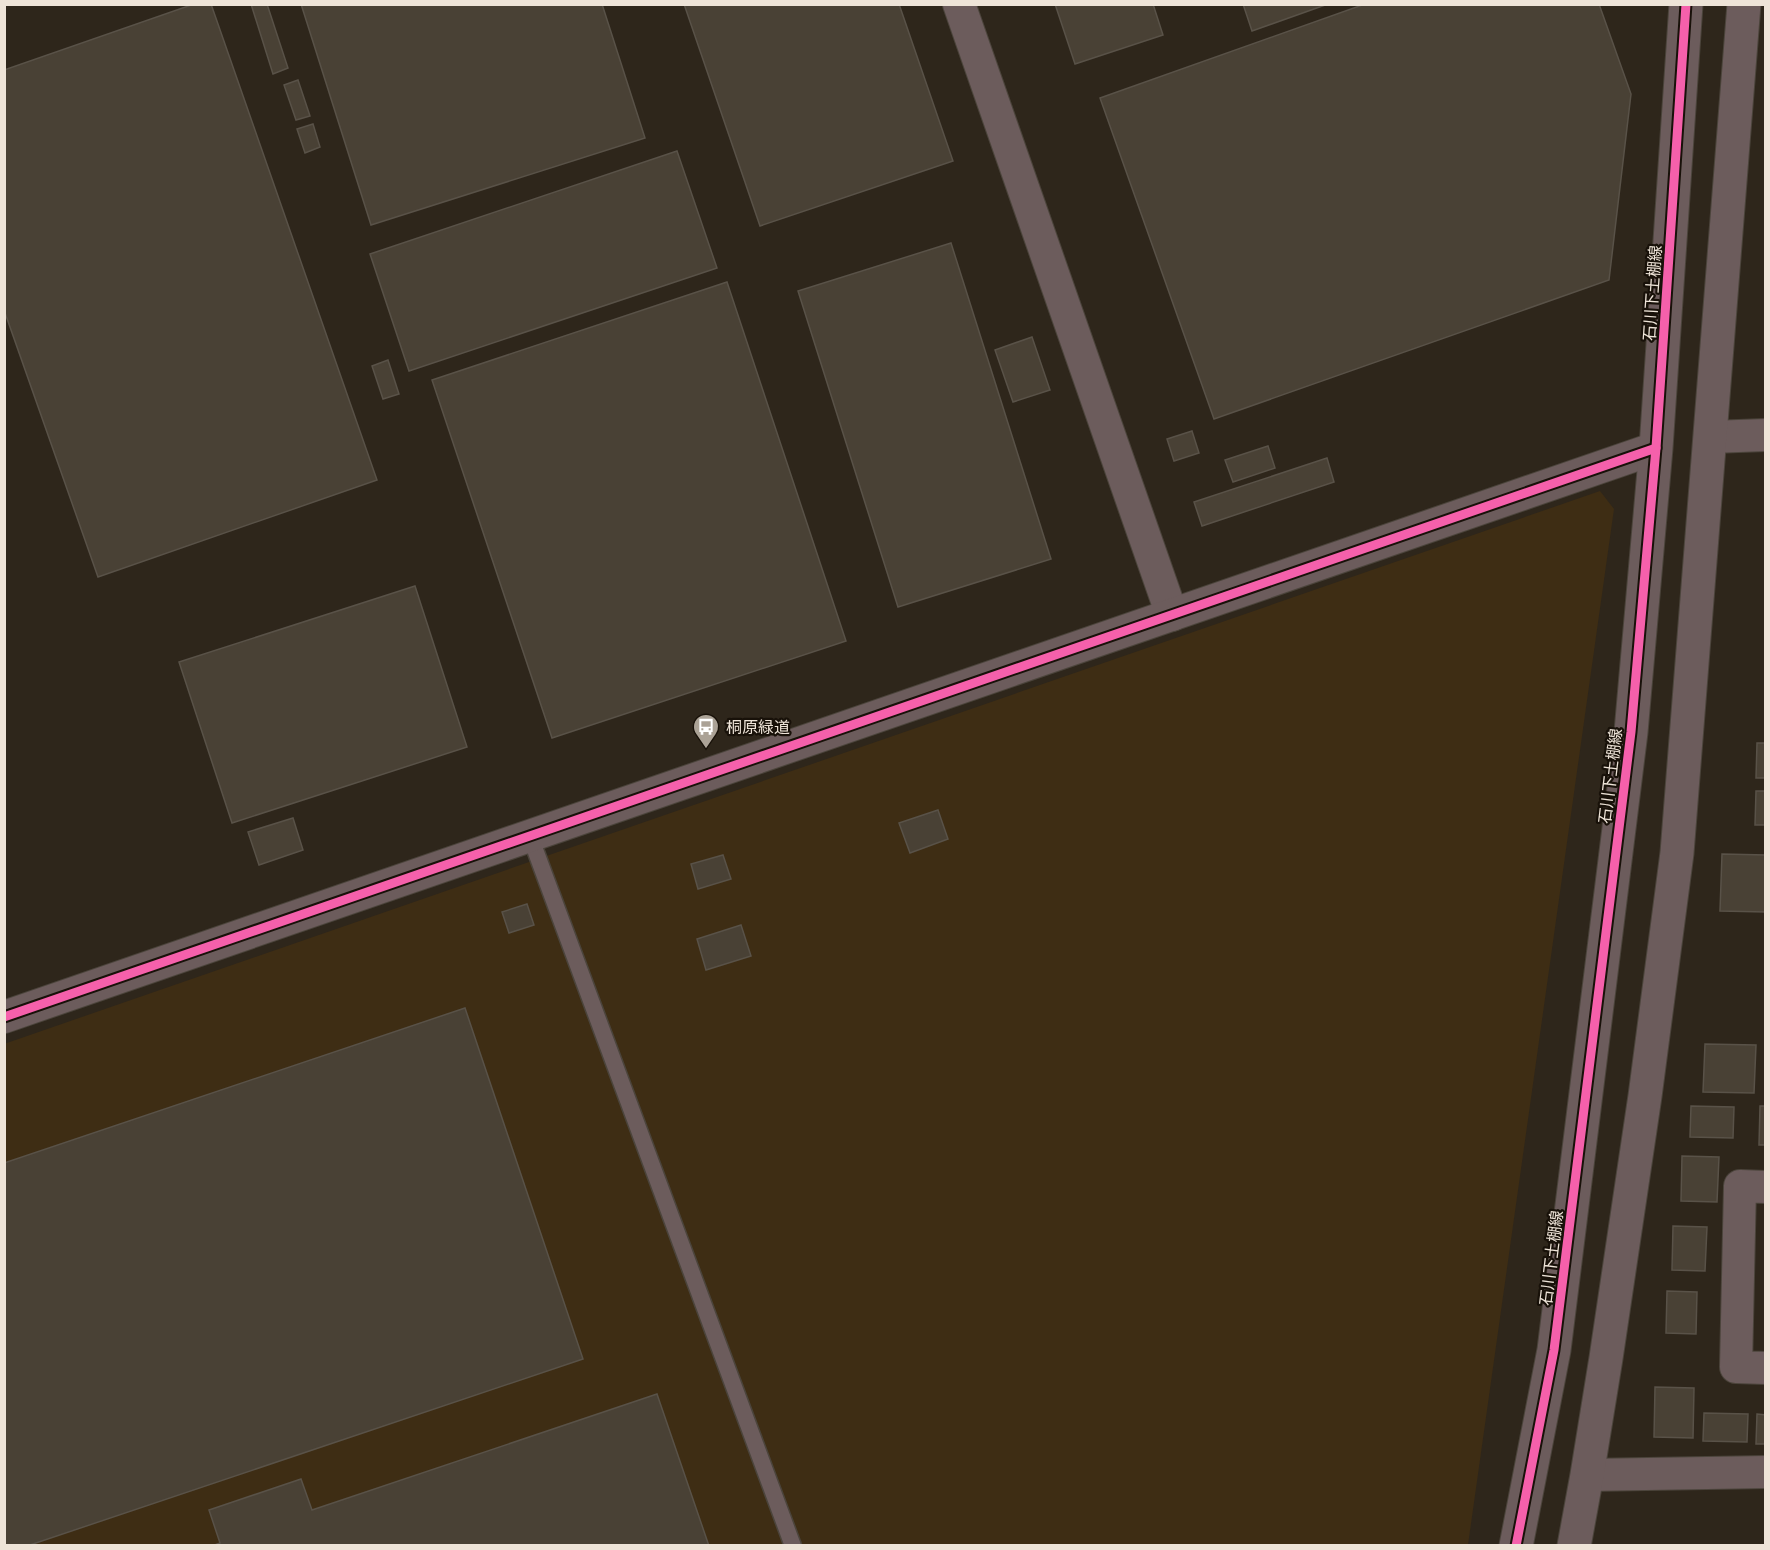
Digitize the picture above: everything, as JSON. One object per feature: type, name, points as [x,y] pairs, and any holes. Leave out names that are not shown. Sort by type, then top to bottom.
[{"type":"street","points":[[959,4],[1173,615]]},
{"type":"street","name":"石川下土棚線","points":[[1516,1545],[1554,1350],[1631,732],[1656,448],[1686,4]]},
{"type":"street","points":[[1574,1545],[1587,1475],[1645,1096],[1677,853],[1744,4]]},
{"type":"street","points":[[1711,437],[1766,435]]},
{"type":"street","points":[[4,1017],[1656,448]]},
{"type":"street","points":[[1766,1187],[1740,1186],[1736,1367],[1766,1368]]},
{"type":"street","points":[[1587,1475],[1766,1472]]},
{"type":"lane","points":[[530,836],[793,1545]]},
{"type":"shaded area","points":[[1600,491],[1614,509],[1468,1545],[5,1545],[4,1044]]},
{"type":"building","points":[[194,4],[211,4],[377,480],[98,577],[4,310],[4,70]]},
{"type":"building","points":[[251,4],[267,4],[288,68],[273,74]]},
{"type":"building","points":[[301,4],[602,4],[645,138],[371,225]]},
{"type":"building","points":[[684,4],[899,4],[953,161],[760,226]]},
{"type":"building","points":[[1055,4],[1153,4],[1163,35],[1075,64]]},
{"type":"building","points":[[1243,4],[1328,4],[1252,31]]},
{"type":"building","points":[[1365,4],[1599,4],[1631,94],[1609,280],[1214,419],[1100,98]]},
{"type":"building","points":[[298,80],[310,116],[296,120],[284,85]]},
{"type":"building","points":[[313,124],[320,147],[305,153],[297,129]]},
{"type":"building","points":[[677,151],[717,268],[409,371],[370,254]]},
{"type":"building","points":[[951,243],[1051,559],[898,607],[798,291]]},
{"type":"building","points":[[727,282],[846,641],[552,738],[432,380]]},
{"type":"building","points":[[1032,337],[1050,390],[1013,402],[995,350]]},
{"type":"building","points":[[388,360],[399,394],[383,399],[372,366]]},
{"type":"building","points":[[1192,431],[1199,453],[1174,461],[1167,439]]},
{"type":"building","points":[[1268,446],[1275,468],[1233,482],[1225,460]]},
{"type":"building","points":[[1327,458],[1334,482],[1202,526],[1194,502]]},
{"type":"building","points":[[415,586],[467,747],[232,823],[179,662]]},
{"type":"building","points":[[1757,743],[1766,743],[1766,778],[1756,778]]},
{"type":"building","points":[[1756,791],[1766,791],[1766,825],[1755,825]]},
{"type":"building","points":[[938,810],[948,839],[910,853],[899,823]]},
{"type":"building","points":[[293,818],[303,850],[259,865],[248,832]]},
{"type":"building","points":[[1722,854],[1766,855],[1766,912],[1720,911]]},
{"type":"building","points":[[723,855],[731,879],[698,889],[691,864]]},
{"type":"building","points":[[527,904],[534,925],[509,933],[502,912]]},
{"type":"building","points":[[741,925],[751,956],[706,970],[697,939]]},
{"type":"building","points":[[465,1008],[583,1359],[27,1546],[4,1546],[4,1163]]},
{"type":"building","points":[[1705,1044],[1756,1045],[1754,1093],[1703,1092]]},
{"type":"building","points":[[1691,1106],[1734,1107],[1733,1138],[1690,1137]]},
{"type":"building","points":[[1760,1106],[1766,1106],[1766,1145],[1759,1145]]},
{"type":"building","points":[[1682,1156],[1719,1157],[1717,1202],[1681,1201]]},
{"type":"building","points":[[1673,1226],[1707,1227],[1705,1271],[1672,1270]]},
{"type":"building","points":[[1667,1291],[1697,1292],[1696,1334],[1666,1333]]},
{"type":"building","points":[[1655,1387],[1694,1388],[1693,1438],[1654,1437]]},
{"type":"building","points":[[657,1394],[709,1546],[212,1546],[220,1543],[209,1510],[301,1479],[312,1510]]},
{"type":"building","points":[[1704,1413],[1748,1414],[1747,1442],[1703,1441]]},
{"type":"building","points":[[1757,1414],[1766,1415],[1766,1444],[1756,1444]]},
{"type":"cycle path","points":[[1516,1546],[1554,1350],[1631,732],[1656,448],[1686,4]]},
{"type":"cycle path","points":[[4,1017],[1656,448]]},
{"type":"place","name":"桐原緑道","points":[[706,750]]}]
